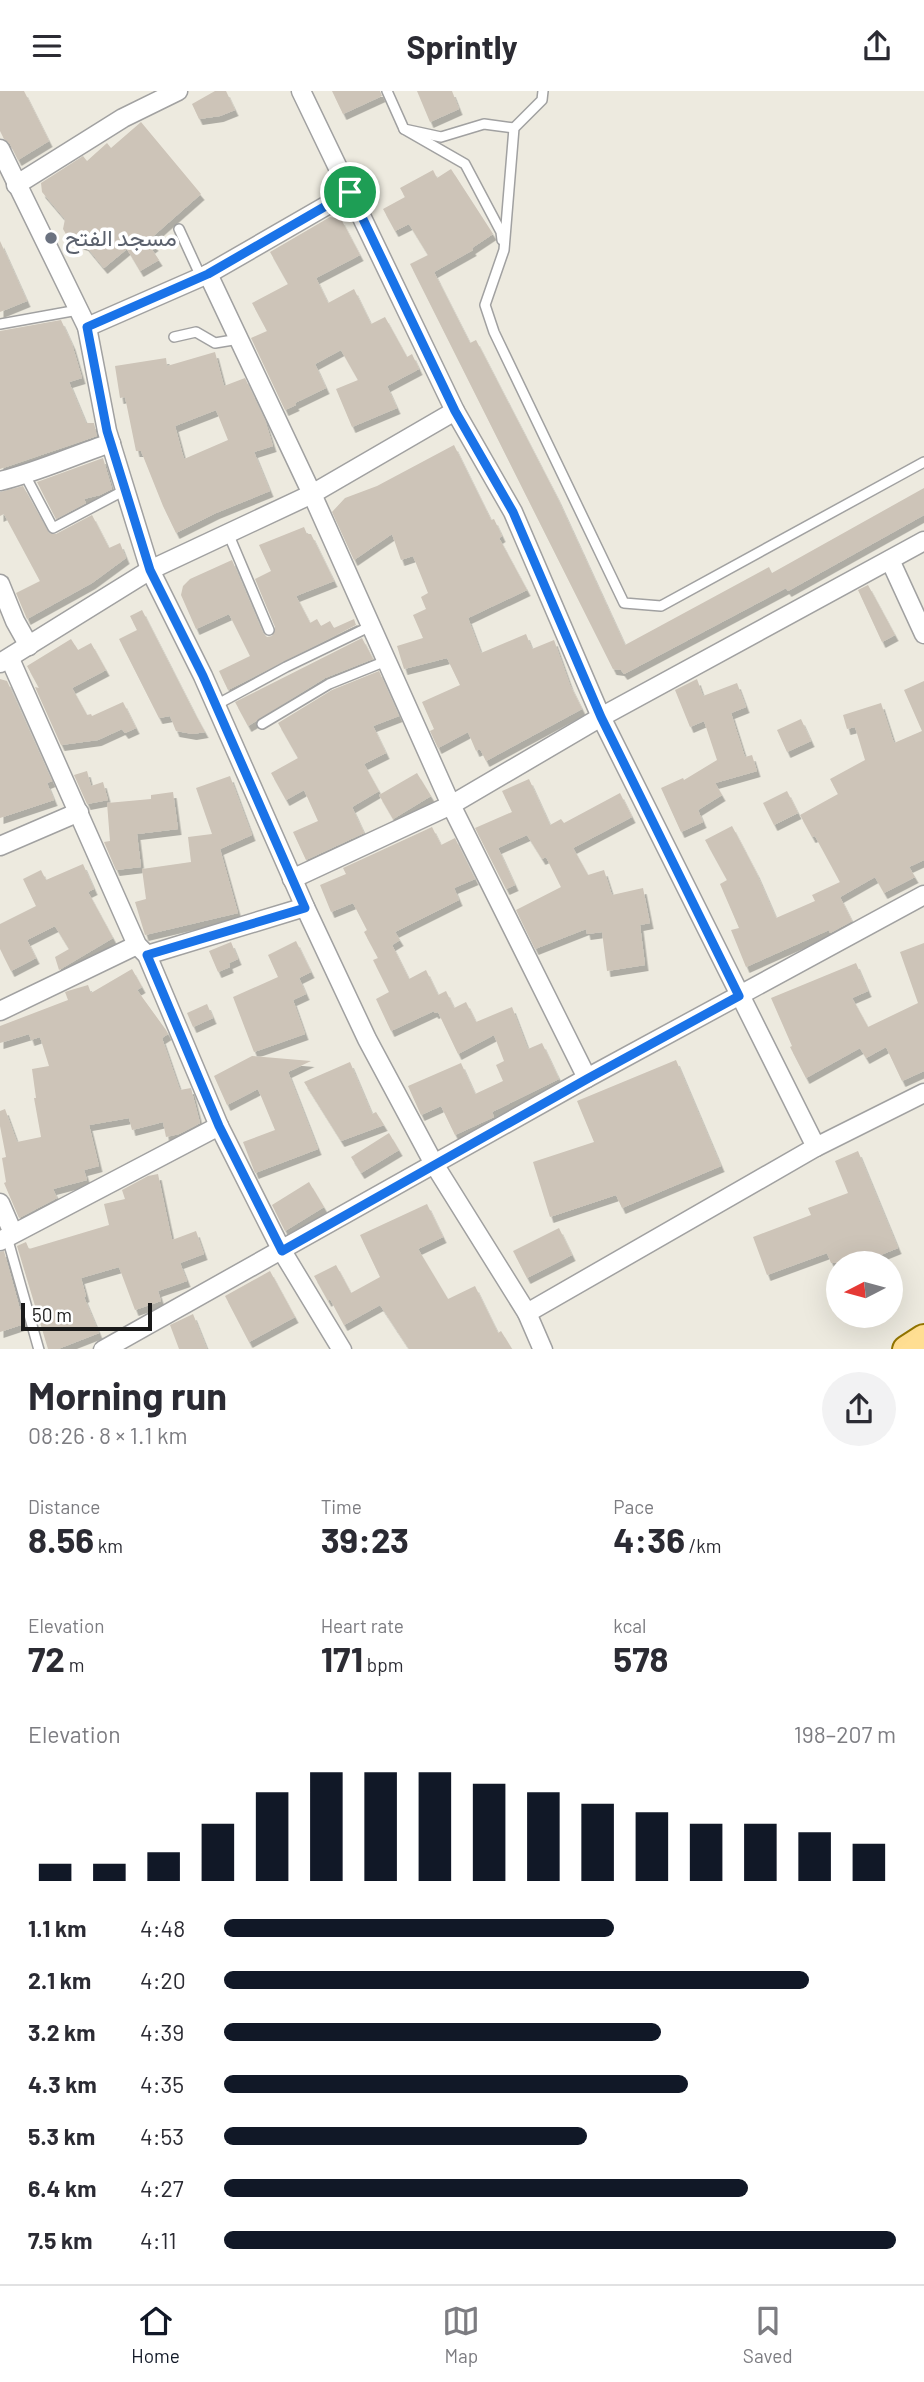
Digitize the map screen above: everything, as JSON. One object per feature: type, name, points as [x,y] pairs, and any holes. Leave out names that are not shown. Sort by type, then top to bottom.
[{"type":"main road","points":[[907,1349],[924,1339]]},
{"type":"street","points":[[16,185],[123,118],[178,91]]},
{"type":"street","points":[[301,91],[455,411],[513,512],[601,717],[816,1147]]},
{"type":"street","points":[[0,149],[87,327],[111,443],[150,570],[216,705],[305,908],[367,1039],[434,1164],[527,1313],[543,1349]]},
{"type":"street","points":[[87,327],[205,275],[350,192]]},
{"type":"street","points":[[205,275],[239,339],[312,494],[451,805],[587,1079]]},
{"type":"street","points":[[342,1349],[282,1251],[219,1126],[79,811],[5,661],[150,570],[312,494],[455,411]]},
{"type":"street","points":[[0,481],[111,443]]},
{"type":"street","points":[[292,879],[451,805],[601,717],[924,541]]},
{"type":"street","points":[[890,560],[924,634]]},
{"type":"street","points":[[0,584],[29,646]]},
{"type":"street","points":[[0,846],[79,811]]},
{"type":"street","points":[[103,1349],[924,895]]},
{"type":"street","points":[[0,1011],[142,950],[305,908]]},
{"type":"street","points":[[527,1313],[816,1147],[924,1093]]},
{"type":"street","points":[[0,1203],[7,1237],[219,1126]]},
{"type":"lane","points":[[387,91],[404,128],[465,164],[501,232],[504,250]]},
{"type":"lane","points":[[543,91],[542,100],[514,128],[504,250],[485,305],[489,319],[624,603],[662,606],[924,463]]},
{"type":"lane","points":[[404,128],[441,137],[484,124],[514,128]]},
{"type":"lane","points":[[179,229],[205,275]]},
{"type":"lane","points":[[0,324],[78,310]]},
{"type":"lane","points":[[174,337],[197,332],[215,343],[239,339]]},
{"type":"lane","points":[[24,475],[53,528],[126,490]]},
{"type":"lane","points":[[228,533],[269,629]]},
{"type":"lane","points":[[216,705],[371,626]]},
{"type":"lane","points":[[262,723],[329,684],[386,661]]},
{"type":"lane","points":[[7,1237],[39,1349]]},
{"type":"building","points":[[0,91],[24,91],[49,141],[18,160],[0,131]]},
{"type":"building","points":[[215,91],[226,91],[235,110],[220,116],[199,119],[192,104]]},
{"type":"building","points":[[332,91],[380,91],[382,96],[343,114]]},
{"type":"building","points":[[417,91],[452,91],[459,109],[430,122]]},
{"type":"building","points":[[141,122],[201,194],[150,239],[155,245],[151,248],[159,260],[140,271],[127,249],[104,268],[85,245],[70,241],[63,229],[65,219],[42,192],[41,183],[83,156],[87,161],[107,143],[111,148]]},
{"type":"building","points":[[451,169],[493,234],[472,248],[473,250],[434,272],[470,343],[476,340],[556,495],[625,645],[769,567],[772,573],[924,488],[924,515],[788,591],[786,588],[624,674],[621,670],[613,669],[410,264],[428,255],[409,224],[395,231],[383,209],[405,197],[400,188],[433,170],[437,178]]},
{"type":"building","points":[[330,217],[341,219],[360,255],[316,278],[328,303],[354,289],[371,324],[385,317],[407,357],[412,354],[419,369],[387,386],[397,408],[352,427],[336,389],[358,380],[341,350],[315,364],[326,388],[285,410],[251,338],[267,331],[252,303],[288,284],[270,252]]},
{"type":"building","points":[[0,241],[27,301],[0,312]]},
{"type":"building","points":[[61,320],[72,344],[82,378],[69,382],[86,423],[94,423],[97,436],[0,469],[0,331]]},
{"type":"building","points":[[215,352],[224,386],[245,378],[265,420],[273,446],[254,452],[270,491],[176,533],[141,451],[136,451],[125,397],[120,398],[115,366],[166,358],[167,366]],"holes":[[[216,410],[228,440],[184,459],[175,426]]]},
{"type":"building","points":[[454,445],[491,520],[494,519],[502,536],[499,538],[527,590],[468,618],[481,653],[526,634],[532,649],[554,640],[582,709],[486,761],[480,749],[476,751],[468,732],[438,748],[430,731],[434,729],[422,702],[460,685],[447,658],[404,669],[397,646],[423,638],[413,615],[426,609],[421,597],[428,593],[413,556],[401,560],[392,534],[354,560],[332,512],[345,498],[377,486]]},
{"type":"building","points":[[103,458],[112,489],[84,499],[86,503],[56,519],[37,482]]},
{"type":"building","points":[[23,486],[49,533],[56,534],[92,515],[109,548],[120,543],[126,558],[92,583],[27,619],[16,593],[40,581],[4,514],[0,516],[0,492]]},
{"type":"building","points":[[304,527],[307,534],[311,534],[334,581],[296,596],[310,623],[317,619],[321,626],[330,621],[334,628],[354,619],[356,625],[228,690],[219,671],[250,656],[229,614],[196,629],[181,595],[183,586],[190,579],[232,560],[263,633],[267,637],[272,636],[275,627],[255,579],[271,571],[259,545]]},
{"type":"building","points":[[868,585],[895,635],[882,642],[858,590]]},
{"type":"building","points":[[142,610],[205,732],[193,734],[176,731],[170,716],[159,718],[119,639],[137,630],[130,616]]},
{"type":"building","points":[[362,638],[373,659],[325,678],[248,726],[235,702]]},
{"type":"building","points":[[71,639],[78,650],[91,643],[106,670],[72,688],[87,715],[92,716],[123,702],[136,728],[125,733],[122,729],[98,740],[61,745],[35,687],[39,688],[27,666]]},
{"type":"building","points":[[379,671],[399,716],[373,726],[386,753],[364,764],[379,791],[352,807],[364,833],[306,860],[293,832],[318,821],[304,790],[286,800],[271,773],[298,758],[278,723],[332,690]]},
{"type":"building","points":[[0,679],[7,681],[52,781],[47,783],[54,800],[0,818]]},
{"type":"building","points":[[697,679],[703,696],[737,683],[746,707],[731,713],[745,757],[752,755],[757,771],[715,783],[722,795],[698,810],[703,822],[681,832],[661,788],[683,778],[684,780],[717,760],[704,721],[690,727],[675,690]]},
{"type":"building","points":[[924,681],[924,860],[909,867],[915,877],[884,893],[875,877],[840,897],[852,921],[830,933],[829,930],[746,967],[731,930],[739,928],[720,884],[727,880],[705,840],[732,826],[776,918],[815,901],[812,895],[840,882],[815,836],[812,837],[800,815],[838,794],[830,779],[865,760],[855,727],[847,729],[843,715],[881,703],[894,743],[922,731],[904,690]]},
{"type":"building","points":[[801,719],[811,741],[787,752],[777,730]]},
{"type":"building","points":[[87,771],[91,786],[103,782],[108,800],[87,804],[74,775]]},
{"type":"building","points":[[417,773],[431,796],[393,819],[379,795]]},
{"type":"building","points":[[230,776],[252,835],[220,849],[238,913],[145,935],[135,902],[146,899],[142,869],[191,862],[188,837],[212,834],[196,788]]},
{"type":"building","points":[[529,779],[550,825],[561,819],[564,823],[620,793],[632,817],[573,848],[588,875],[604,870],[612,895],[643,888],[650,923],[640,925],[645,965],[607,971],[602,932],[587,934],[586,929],[535,949],[516,910],[561,887],[546,857],[542,859],[527,835],[498,848],[515,885],[506,889],[475,828],[512,812],[502,791]]},
{"type":"building","points":[[787,791],[798,813],[774,825],[763,803]]},
{"type":"building","points":[[173,792],[178,829],[137,834],[141,867],[116,870],[104,842],[110,841],[107,803],[151,799],[151,795]]},
{"type":"building","points":[[432,827],[441,845],[455,838],[475,879],[454,888],[459,900],[395,932],[400,940],[392,945],[409,979],[426,970],[438,995],[446,991],[454,1008],[466,1002],[476,1022],[512,1007],[528,1049],[542,1043],[559,1079],[492,1112],[494,1117],[455,1135],[441,1106],[421,1115],[408,1086],[461,1063],[475,1094],[503,1081],[496,1065],[504,1061],[494,1035],[458,1054],[438,1012],[434,1011],[391,1031],[376,999],[389,992],[373,960],[378,958],[364,932],[367,930],[353,903],[331,912],[320,885],[346,874],[343,868]]},
{"type":"building","points":[[83,864],[94,889],[88,892],[113,938],[59,970],[55,957],[69,949],[55,926],[27,940],[36,958],[11,971],[0,949],[0,924],[36,906],[23,879],[41,870],[46,880]]},
{"type":"building","points":[[296,941],[311,972],[299,978],[306,994],[293,1000],[305,1034],[254,1052],[233,997],[278,977],[268,955]]},
{"type":"building","points":[[231,942],[238,959],[229,963],[230,967],[218,972],[209,951]]},
{"type":"building","points":[[924,943],[924,1071],[902,1081],[886,1047],[866,1058],[860,1048],[806,1078],[790,1047],[792,1046],[771,998],[856,963],[868,991],[852,998],[868,1027],[918,1003],[900,952]]},
{"type":"building","points":[[132,969],[142,987],[137,990],[168,1034],[162,1038],[180,1090],[191,1088],[200,1123],[179,1134],[166,1137],[163,1122],[132,1130],[129,1118],[89,1125],[99,1166],[84,1170],[87,1180],[53,1189],[57,1198],[19,1218],[4,1183],[2,1158],[6,1157],[0,1111],[5,1109],[17,1142],[41,1137],[32,1069],[49,1066],[40,1037],[31,1040],[29,1034],[0,1043],[0,1026],[68,1000],[65,992],[88,985],[91,993]]},
{"type":"building","points":[[207,1004],[213,1018],[193,1027],[187,1013]]},
{"type":"building","points":[[252,1056],[311,1061],[288,1072],[318,1149],[255,1173],[243,1142],[275,1130],[258,1089],[227,1105],[214,1076]]},
{"type":"building","points":[[676,1060],[721,1166],[622,1208],[616,1195],[550,1217],[533,1162],[594,1142],[577,1101]]},
{"type":"building","points":[[350,1062],[372,1114],[376,1112],[384,1125],[341,1141],[304,1082]]},
{"type":"building","points":[[389,1133],[399,1150],[361,1173],[351,1157]]},
{"type":"building","points":[[858,1151],[898,1248],[891,1251],[826,1251],[826,1253],[767,1275],[753,1237],[811,1215],[808,1208],[848,1193],[835,1161]]},
{"type":"building","points":[[158,1174],[172,1240],[196,1231],[204,1254],[180,1263],[187,1281],[158,1291],[161,1301],[135,1310],[119,1267],[81,1278],[86,1296],[84,1297],[99,1333],[58,1349],[48,1349],[17,1246],[26,1242],[29,1249],[109,1225],[104,1204],[125,1199],[122,1190],[148,1176]]},
{"type":"building","points":[[309,1182],[324,1207],[285,1231],[272,1205]]},
{"type":"building","points":[[427,1204],[443,1237],[418,1249],[448,1299],[475,1286],[498,1333],[501,1331],[512,1349],[409,1349],[380,1305],[344,1325],[330,1299],[328,1301],[314,1276],[336,1265],[351,1293],[380,1277],[360,1235]]},
{"type":"building","points":[[559,1228],[572,1255],[527,1278],[513,1251]]},
{"type":"building","points":[[4,1251],[24,1324],[0,1332],[0,1252]]},
{"type":"building","points":[[270,1271],[295,1317],[249,1342],[225,1296]]},
{"type":"building","points":[[193,1314],[207,1349],[179,1349],[170,1325]]},
{"type":"place","name":"مسجد الفتح","points":[[51,238]]},
{"type":"route","points":[[350,192],[455,411],[513,512],[601,717],[739,996],[282,1251],[219,1126],[147,955],[305,908],[203,676],[150,570],[107,431],[87,327],[208,274],[350,192]]}]
